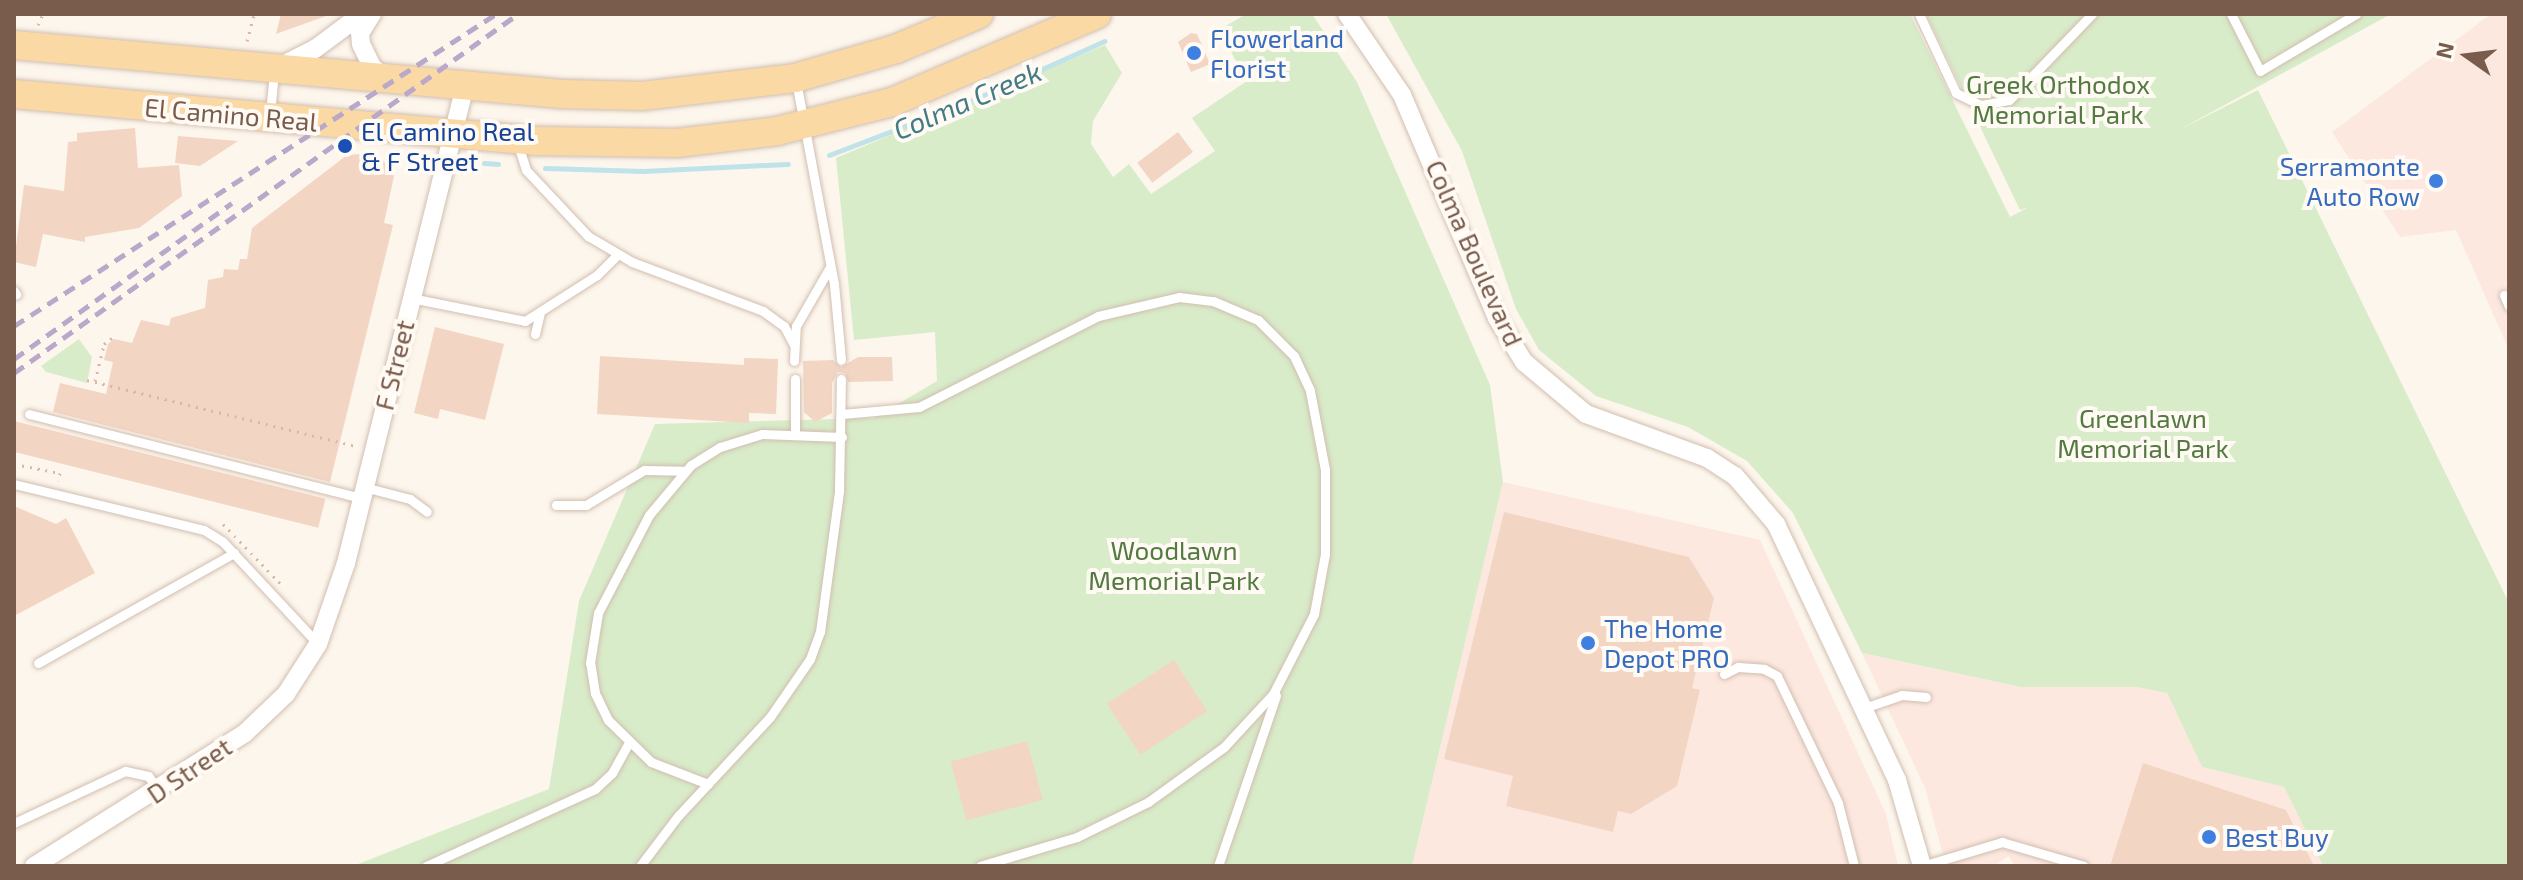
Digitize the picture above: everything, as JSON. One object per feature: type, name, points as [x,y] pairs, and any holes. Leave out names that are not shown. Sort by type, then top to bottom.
[{"type":"main road","name":"El Camino Real","points":[[14,45],[465,85],[642,96],[795,78],[877,55],[979,14]]},
{"type":"main road","name":"El Camino Real","points":[[14,94],[452,134],[658,144],[804,126],[930,88],[1097,14]]},
{"type":"street","points":[[274,69],[315,49],[362,14]]},
{"type":"street","points":[[372,14],[360,33],[361,44],[372,67],[386,78]]},
{"type":"street","name":"Colma Boulevard","points":[[1347,14],[1402,95],[1497,318],[1524,362],[1586,414],[1707,458],[1757,498],[1792,552],[1908,806],[1922,866]]},
{"type":"street","name":"F Street","points":[[318,644],[363,493],[465,85]]},
{"type":"street","name":"D Street","points":[[34,866],[159,790],[267,714],[318,644]]},
{"type":"lane","points":[[1919,14],[1956,93],[1981,105],[2009,100],[2092,14]]},
{"type":"lane","points":[[2231,14],[2260,71],[2356,14]]},
{"type":"lane","points":[[269,117],[274,69]]},
{"type":"lane","points":[[795,78],[831,264],[841,360]]},
{"type":"lane","points":[[517,139],[526,170],[575,226],[617,255],[763,311],[784,326],[794,345]]},
{"type":"lane","points":[[411,298],[509,322],[540,313],[597,275],[617,255]]},
{"type":"lane","points":[[794,361],[800,317],[822,288],[831,264]]},
{"type":"lane","points":[[2504,295],[2509,306]]},
{"type":"lane","points":[[842,414],[908,410],[932,402],[1078,325],[1127,307],[1195,298],[1258,320],[1283,342],[1303,373],[1325,470],[1326,533],[1319,594],[1286,674],[1218,866]]},
{"type":"lane","points":[[535,334],[540,313]]},
{"type":"lane","points":[[795,379],[795,431]]},
{"type":"lane","points":[[640,866],[787,696],[816,646],[833,541],[842,437],[841,379]]},
{"type":"lane","points":[[29,414],[363,493],[410,499],[427,512]]},
{"type":"lane","points":[[708,784],[664,768],[628,744],[608,720],[595,693],[592,631],[627,552],[683,471],[731,442],[795,431],[842,437]]},
{"type":"lane","points":[[556,505],[586,505],[644,470],[683,471]]},
{"type":"lane","points":[[14,484],[204,530],[234,553],[318,644]]},
{"type":"lane","points":[[38,663],[234,553]]},
{"type":"lane","points":[[1724,674],[1738,667],[1764,669],[1777,676],[1838,803],[1854,866]]},
{"type":"lane","points":[[980,866],[1077,837],[1168,790],[1240,733],[1286,674]]},
{"type":"lane","points":[[1864,708],[1902,695],[1926,697]]},
{"type":"lane","points":[[426,866],[595,789],[608,779],[628,744]]},
{"type":"lane","points":[[14,823],[125,771],[148,776],[159,790]]},
{"type":"lane","points":[[1922,866],[2002,842],[2084,866]]},
{"type":"path","points":[[240,66],[254,14]]},
{"type":"path","points":[[95,382],[104,344],[112,338]]},
{"type":"path","points":[[92,357],[101,359]]},
{"type":"path","points":[[87,380],[373,450]]},
{"type":"path","points":[[14,464],[60,473]]},
{"type":"shaded area","name":"Serramonte Auto Row","points":[[2491,14],[2509,14],[2509,350],[2456,230],[2400,237],[2332,132]]},
{"type":"shaded area","points":[[1503,482],[1760,540],[1886,814],[1898,866],[1412,866]]},
{"type":"shaded area","points":[[1862,653],[2021,687],[2136,687],[2167,693],[2202,767],[2284,787],[2323,866],[2015,866],[2009,856],[1993,866],[1946,866],[1925,788]]},
{"type":"green space","name":"Woodlawn Memorial Park","points":[[1246,14],[1312,14],[1357,82],[1490,385],[1503,482],[1412,866],[353,866],[549,789],[579,601],[655,424],[874,418],[937,381],[935,332],[854,340],[836,158],[1105,45],[1122,73],[1093,121],[1091,144],[1113,177],[1129,164],[1151,194],[1215,151],[1192,118],[1247,81],[1219,30]]},
{"type":"green space","name":"Greenlawn Memorial Park","points":[[1386,14],[1910,14],[2010,217],[2029,207],[2020,210],[1926,14],[2391,14],[2179,130],[2258,90],[2509,603],[2509,866],[2323,866],[2284,787],[2202,767],[2167,693],[2136,687],[2021,687],[1862,653],[1793,513],[1747,461],[1688,427],[1596,396],[1539,350],[1516,309],[1462,151]]},
{"type":"green space","points":[[79,339],[92,357],[87,383],[46,372],[41,366]]},
{"type":"building","points":[[281,14],[326,14],[326,16],[276,34]]},
{"type":"building","name":"Flowerland Florist","points":[[1191,33],[1197,34],[1210,64],[1191,72],[1178,42]]},
{"type":"building","points":[[135,128],[138,168],[179,165],[182,196],[139,228],[85,237],[85,242],[43,234],[36,267],[14,262],[24,185],[64,191],[68,142],[77,141],[77,133]]},
{"type":"building","points":[[1178,132],[1193,152],[1152,183],[1137,163]]},
{"type":"building","points":[[178,136],[238,141],[200,166],[175,163]]},
{"type":"building","points":[[378,153],[394,176],[384,223],[393,225],[330,482],[53,412],[60,383],[106,394],[113,362],[104,360],[108,344],[114,339],[132,343],[141,320],[169,326],[171,318],[205,308],[208,280],[223,277],[224,269],[238,270],[240,259],[247,259],[252,228],[347,155]]},
{"type":"building","points":[[435,327],[504,344],[485,420],[440,409],[438,419],[414,413]]},
{"type":"building","points":[[600,356],[744,365],[744,358],[778,359],[776,414],[749,413],[749,423],[597,414]]},
{"type":"building","points":[[858,357],[892,357],[893,381],[848,382],[845,373],[838,372],[832,383],[832,413],[815,422],[804,412],[803,361],[833,360],[841,367]]},
{"type":"building","points":[[14,421],[325,499],[318,528],[14,452]]},
{"type":"building","points":[[14,506],[56,524],[66,518],[95,573],[14,616]]},
{"type":"building","name":"The Home Depot PRO","points":[[1504,512],[1689,557],[1714,598],[1692,688],[1700,690],[1677,786],[1631,814],[1618,811],[1613,832],[1506,806],[1513,776],[1444,759]]},
{"type":"building","points":[[1174,660],[1207,711],[1140,755],[1107,704]]},
{"type":"building","points":[[1027,741],[1043,800],[966,820],[951,761]]},
{"type":"building","name":"Best Buy","points":[[2143,763],[2286,810],[2314,866],[2110,866]]},
{"type":"waterway","name":"Colma Creek","points":[[829,155],[973,100],[1104,41]]},
{"type":"waterway","name":"Colma Creek","points":[[484,163],[498,164]]},
{"type":"waterway","name":"Colma Creek","points":[[545,168],[643,171],[788,164]]},
{"type":"railway","points":[[14,326],[496,14]]},
{"type":"railway","points":[[14,373],[518,14]]},
{"type":"railway","points":[[14,359],[232,203]]},
{"type":"place","name":"Flowerland Florist","points":[[1194,53]]},
{"type":"place","name":"El Camino Real & F Street","points":[[345,146]]},
{"type":"place","name":"Serramonte Auto Row","points":[[2436,181]]},
{"type":"place","name":"The Home Depot PRO","points":[[1588,643]]},
{"type":"place","name":"Best Buy","points":[[2209,837]]},
{"type":"park label","name":"Greek Orthodox Memorial Park","points":[[2058,99]]}]
